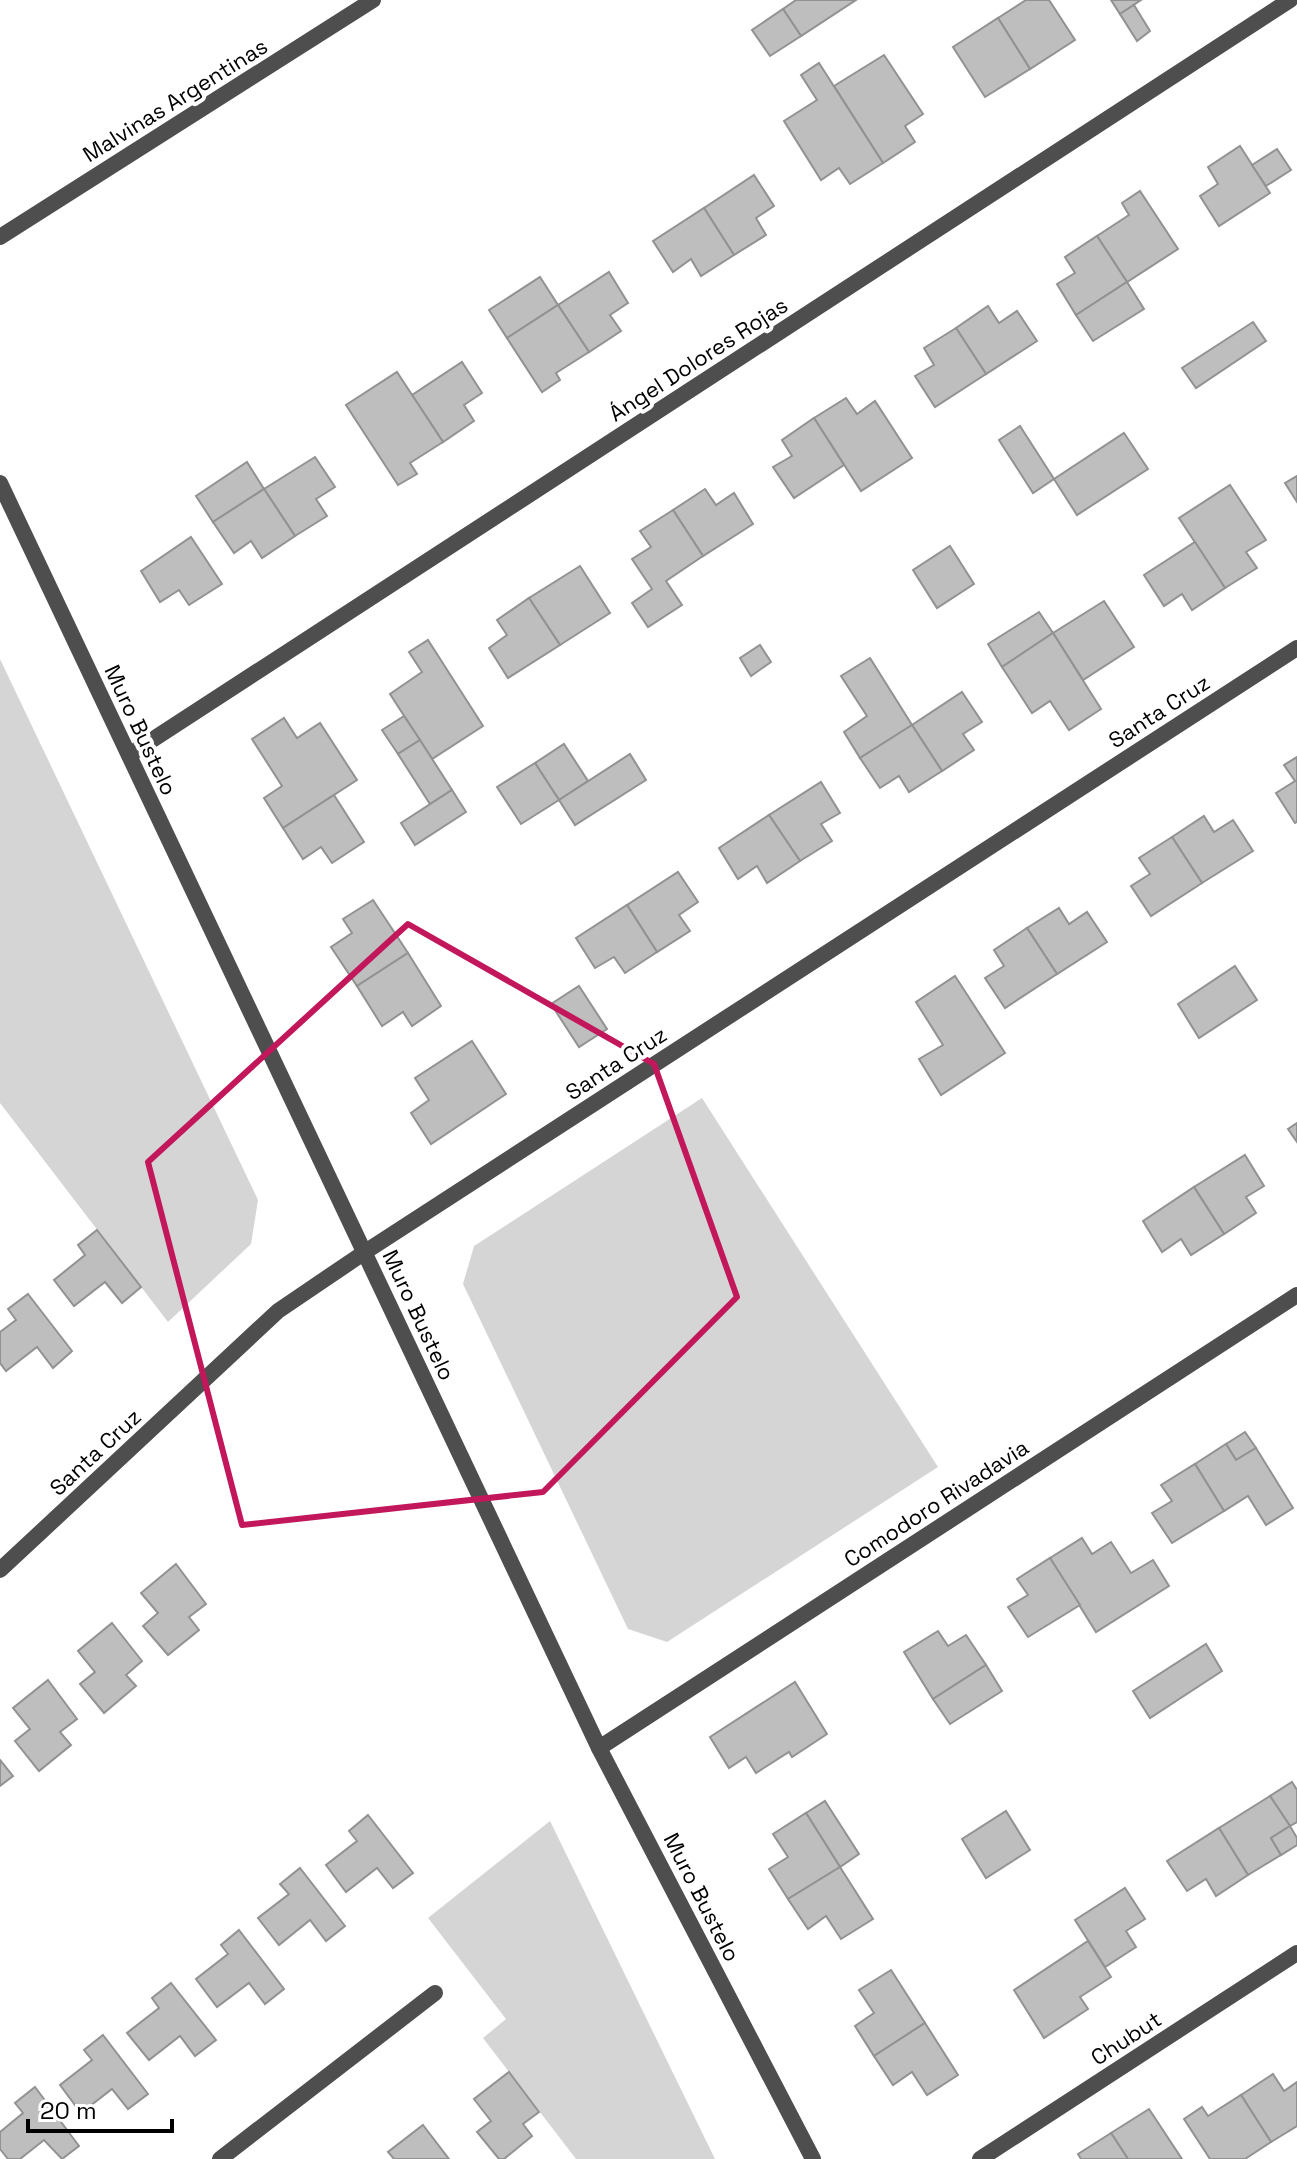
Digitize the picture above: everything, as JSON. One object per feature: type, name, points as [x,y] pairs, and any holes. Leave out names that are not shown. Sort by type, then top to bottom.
[{"type":"street","name":"Malvinas Argentinas","points":[[0,237],[373,0]]},
{"type":"street","name":"Ángel Dolores Rojas","points":[[129,755],[1290,0]]},
{"type":"street","name":"Muro Bustelo","points":[[0,483],[599,1748],[813,2159]]},
{"type":"street","name":"Santa Cruz","points":[[0,1570],[278,1311],[1297,648]]},
{"type":"street","name":"Comodoro Rivadavia","points":[[599,1748],[1297,1295]]},
{"type":"street","name":"Chubut","points":[[980,2159],[1297,1953]]},
{"type":"street","points":[[220,2159],[435,1993]]},
{"type":"highlighted area","points":[[408,924],[654,1064],[737,1297],[543,1492],[242,1525],[148,1162]]},
{"type":"shaded area","points":[[0,659],[258,1200],[251,1244],[168,1322],[0,1103]]},
{"type":"shaded area","points":[[702,1098],[938,1467],[667,1642],[628,1629],[463,1284],[474,1246]]},
{"type":"shaded area","points":[[550,1821],[715,2159],[576,2159],[483,2038],[506,2019],[428,1918]]},
{"type":"building","points":[[796,0],[856,0],[801,36],[783,9]]},
{"type":"building","points":[[1026,0],[1049,0],[1075,40],[1030,69],[998,18]]},
{"type":"building","points":[[1111,0],[1141,0],[1120,14]]},
{"type":"building","points":[[1134,5],[1150,31],[1137,41],[1120,14]]},
{"type":"building","points":[[783,9],[801,36],[770,56],[752,30]]},
{"type":"building","points":[[998,18],[1030,69],[985,97],[953,47]]},
{"type":"building","points":[[884,55],[923,114],[905,126],[915,142],[883,163],[834,86]]},
{"type":"building","points":[[819,63],[883,163],[850,184],[839,168],[821,180],[784,121],[817,100],[801,75]]},
{"type":"building","points":[[1240,146],[1270,193],[1219,226],[1200,196],[1218,184],[1208,167]]},
{"type":"building","points":[[1277,149],[1291,170],[1266,186],[1252,165]]},
{"type":"building","points":[[754,175],[774,206],[756,218],[766,235],[734,255],[704,208]]},
{"type":"building","points":[[1140,191],[1178,249],[1127,282],[1097,236],[1129,215],[1122,203]]},
{"type":"building","points":[[704,208],[734,255],[701,276],[691,259],[673,272],[653,241]]},
{"type":"building","points":[[1097,236],[1127,282],[1076,315],[1057,284],[1075,273],[1065,257]]},
{"type":"building","points":[[609,272],[628,303],[610,315],[621,331],[589,352],[558,305]]},
{"type":"building","points":[[540,277],[558,305],[507,338],[489,310]]},
{"type":"building","points":[[1127,282],[1144,309],[1093,341],[1076,315]]},
{"type":"building","points":[[558,305],[589,352],[556,373],[560,380],[542,392],[507,338]]},
{"type":"building","points":[[988,306],[999,323],[1017,311],[1037,341],[986,374],[956,328]]},
{"type":"building","points":[[1253,322],[1266,341],[1196,388],[1182,368]]},
{"type":"building","points":[[956,328],[986,374],[935,407],[915,376],[934,365],[924,348]]},
{"type":"building","points":[[462,362],[482,393],[464,405],[474,421],[443,442],[412,395]]},
{"type":"building","points":[[397,372],[443,442],[410,463],[417,474],[398,485],[346,405]]},
{"type":"building","points":[[846,398],[857,414],[875,401],[912,458],[861,491],[814,418]]},
{"type":"building","points":[[814,418],[844,465],[794,498],[773,467],[792,456],[782,440]]},
{"type":"building","points":[[1020,426],[1054,479],[1033,493],[999,440]]},
{"type":"building","points":[[1124,433],[1148,469],[1077,515],[1054,479]]},
{"type":"building","points":[[315,457],[335,487],[316,499],[327,516],[295,536],[264,489]]},
{"type":"building","points":[[247,462],[264,489],[213,522],[196,496]]},
{"type":"building","points":[[1297,476],[1297,502],[1285,483]]},
{"type":"building","points":[[1230,485],[1266,540],[1246,552],[1257,568],[1225,588],[1179,518]]},
{"type":"building","points":[[264,489],[295,536],[262,558],[251,541],[234,553],[213,522]]},
{"type":"building","points":[[705,489],[716,505],[734,493],[753,524],[703,556],[673,510]]},
{"type":"building","points":[[673,510],[703,556],[666,581],[682,605],[648,627],[632,603],[652,589],[632,559],[651,547],[640,531]]},
{"type":"building","points":[[191,537],[222,584],[189,605],[179,590],[160,602],[141,571]]},
{"type":"building","points":[[1195,542],[1225,588],[1192,610],[1182,594],[1164,606],[1144,575]]},
{"type":"building","points":[[950,546],[974,584],[937,608],[913,570]]},
{"type":"building","points":[[580,566],[610,613],[560,645],[529,598]]},
{"type":"building","points":[[529,598],[560,645],[508,678],[489,648],[507,635],[497,620]]},
{"type":"building","points":[[1104,601],[1134,647],[1083,680],[1053,633]]},
{"type":"building","points":[[1039,612],[1053,633],[1002,667],[988,644]]},
{"type":"building","points":[[1053,633],[1101,709],[1069,730],[1050,701],[1032,713],[1002,667]]},
{"type":"building","points":[[428,640],[483,726],[432,759],[390,694],[422,672],[409,652]]},
{"type":"building","points":[[760,645],[771,662],[751,676],[740,658]]},
{"type":"building","points":[[870,658],[912,725],[860,758],[844,732],[867,716],[841,676]]},
{"type":"building","points":[[962,692],[982,722],[963,734],[974,750],[942,771],[912,725]]},
{"type":"building","points":[[404,716],[420,740],[398,754],[382,730]]},
{"type":"building","points":[[284,718],[297,738],[320,723],[357,780],[283,828],[264,798],[282,786],[252,739]]},
{"type":"building","points":[[912,725],[942,771],[909,792],[899,776],[880,788],[860,758]]},
{"type":"building","points":[[420,740],[452,790],[430,804],[398,754]]},
{"type":"building","points":[[564,744],[588,781],[559,800],[535,763]]},
{"type":"building","points":[[630,754],[646,780],[575,825],[559,800]]},
{"type":"building","points":[[1297,757],[1295,823],[1276,793],[1295,781],[1284,765]]},
{"type":"building","points":[[535,763],[559,800],[521,824],[497,787]]},
{"type":"building","points":[[821,782],[840,813],[821,824],[832,841],[800,861],[769,815]]},
{"type":"building","points":[[452,790],[466,812],[415,845],[401,823]]},
{"type":"building","points":[[334,795],[364,842],[332,863],[321,847],[303,859],[283,828]]},
{"type":"building","points":[[769,815],[800,861],[767,883],[757,866],[738,879],[719,848]]},
{"type":"building","points":[[1204,816],[1214,832],[1233,820],[1253,851],[1202,883],[1172,837]]},
{"type":"building","points":[[1172,837],[1202,883],[1151,916],[1131,886],[1150,874],[1139,858]]},
{"type":"building","points":[[678,872],[698,902],[679,915],[690,931],[657,952],[627,905]]},
{"type":"building","points":[[373,900],[408,953],[357,986],[331,947],[352,933],[343,919]]},
{"type":"building","points":[[627,905],[657,952],[625,973],[614,957],[595,968],[576,938]]},
{"type":"building","points":[[1059,908],[1069,924],[1087,912],[1107,942],[1057,974],[1027,928]]},
{"type":"building","points":[[1027,928],[1057,974],[1005,1008],[985,978],[1004,966],[994,950]]},
{"type":"building","points":[[408,953],[441,1006],[412,1026],[403,1012],[382,1026],[357,986]]},
{"type":"building","points":[[1235,966],[1257,1000],[1199,1038],[1178,1004]]},
{"type":"building","points":[[955,976],[1005,1053],[941,1095],[919,1059],[943,1045],[916,1002]]},
{"type":"building","points":[[579,986],[607,1029],[579,1047],[551,1004]]},
{"type":"building","points":[[472,1041],[506,1094],[431,1144],[411,1113],[429,1100],[415,1078]]},
{"type":"building","points":[[1297,1123],[1297,1142],[1288,1129]]},
{"type":"building","points":[[1245,1155],[1264,1186],[1246,1197],[1256,1213],[1224,1234],[1194,1187]]},
{"type":"building","points":[[1194,1187],[1224,1234],[1191,1255],[1181,1239],[1162,1252],[1143,1221]]},
{"type":"building","points":[[97,1230],[141,1287],[122,1303],[105,1282],[74,1306],[54,1280],[85,1255],[78,1245]]},
{"type":"building","points":[[28,1294],[72,1351],[53,1368],[37,1347],[6,1371],[0,1363],[0,1332],[16,1320],[8,1309]]},
{"type":"building","points":[[1245,1432],[1256,1448],[1236,1460],[1226,1444]]},
{"type":"building","points":[[1226,1444],[1236,1460],[1256,1448],[1293,1508],[1266,1525],[1248,1496],[1224,1511],[1195,1464]]},
{"type":"building","points":[[1195,1464],[1224,1511],[1172,1543],[1152,1513],[1172,1501],[1161,1485]]},
{"type":"building","points":[[1082,1538],[1092,1554],[1111,1542],[1131,1573],[1153,1560],[1169,1586],[1096,1632],[1050,1558]]},
{"type":"building","points":[[1050,1558],[1080,1605],[1028,1637],[1008,1607],[1028,1595],[1017,1579]]},
{"type":"building","points":[[176,1564],[206,1604],[189,1617],[199,1630],[168,1655],[143,1626],[158,1613],[141,1593]]},
{"type":"building","points":[[112,1623],[142,1661],[126,1675],[136,1686],[104,1713],[80,1684],[95,1672],[78,1651]]},
{"type":"building","points":[[938,1631],[948,1646],[966,1635],[986,1665],[933,1699],[904,1652]]},
{"type":"building","points":[[1206,1644],[1222,1671],[1150,1718],[1133,1691]]},
{"type":"building","points":[[986,1665],[1002,1691],[950,1724],[933,1699]]},
{"type":"building","points":[[48,1680],[77,1719],[60,1732],[71,1745],[39,1771],[15,1741],[30,1729],[13,1708]]},
{"type":"building","points":[[795,1682],[827,1734],[792,1757],[789,1752],[756,1773],[746,1757],[729,1768],[710,1737]]},
{"type":"building","points":[[0,1760],[13,1776],[0,1786]]},
{"type":"building","points":[[1292,1782],[1297,1790],[1297,1822],[1290,1826],[1270,1796]]},
{"type":"building","points":[[1270,1796],[1290,1826],[1271,1838],[1281,1855],[1248,1875],[1219,1828]]},
{"type":"building","points":[[825,1801],[859,1854],[840,1867],[806,1813]]},
{"type":"building","points":[[1006,1811],[1030,1850],[986,1878],[962,1839]]},
{"type":"building","points":[[806,1813],[840,1867],[788,1899],[769,1869],[788,1857],[773,1834]]},
{"type":"building","points":[[368,1815],[413,1873],[393,1888],[377,1868],[346,1892],[326,1865],[357,1841],[349,1831]]},
{"type":"building","points":[[1290,1826],[1297,1838],[1297,1845],[1281,1855],[1271,1838]]},
{"type":"building","points":[[1219,1828],[1248,1875],[1216,1896],[1206,1879],[1187,1891],[1167,1861]]},
{"type":"building","points":[[840,1867],[873,1919],[841,1939],[826,1916],[808,1929],[788,1899]]},
{"type":"building","points":[[300,1868],[345,1926],[326,1941],[310,1920],[279,1945],[258,1918],[289,1894],[280,1884]]},
{"type":"building","points":[[1125,1888],[1145,1919],[1126,1931],[1136,1947],[1105,1967],[1075,1920]]},
{"type":"building","points":[[239,1930],[284,1989],[265,2004],[249,1983],[217,2007],[196,1979],[228,1954],[221,1945]]},
{"type":"building","points":[[1088,1941],[1111,1977],[1080,1997],[1088,2009],[1044,2038],[1014,1990]]},
{"type":"building","points":[[891,1970],[925,2023],[874,2056],[855,2026],[874,2013],[859,1990]]},
{"type":"building","points":[[171,1983],[216,2040],[195,2056],[180,2036],[149,2060],[127,2033],[159,2008],[152,1998]]},
{"type":"building","points":[[925,2023],[958,2075],[927,2095],[912,2072],[893,2085],[874,2056]]},
{"type":"building","points":[[103,2035],[148,2094],[128,2109],[112,2089],[81,2113],[60,2085],[92,2060],[84,2050]]},
{"type":"building","points":[[509,2072],[539,2112],[523,2124],[532,2136],[504,2159],[499,2159],[477,2132],[491,2121],[474,2099]]},
{"type":"building","points":[[1273,2074],[1284,2091],[1297,2082],[1297,2126],[1271,2142],[1241,2095]]},
{"type":"building","points":[[35,2087],[79,2146],[62,2159],[44,2140],[20,2159],[8,2159],[0,2149],[0,2132],[23,2113],[15,2103]]},
{"type":"building","points":[[1241,2095],[1271,2142],[1245,2159],[1210,2159],[1184,2119],[1202,2107],[1208,2116]]},
{"type":"building","points":[[1149,2109],[1182,2159],[1128,2159],[1111,2133]]},
{"type":"building","points":[[423,2125],[449,2159],[394,2159],[388,2152]]},
{"type":"building","points":[[1111,2133],[1128,2159],[1081,2159],[1078,2154]]}]
